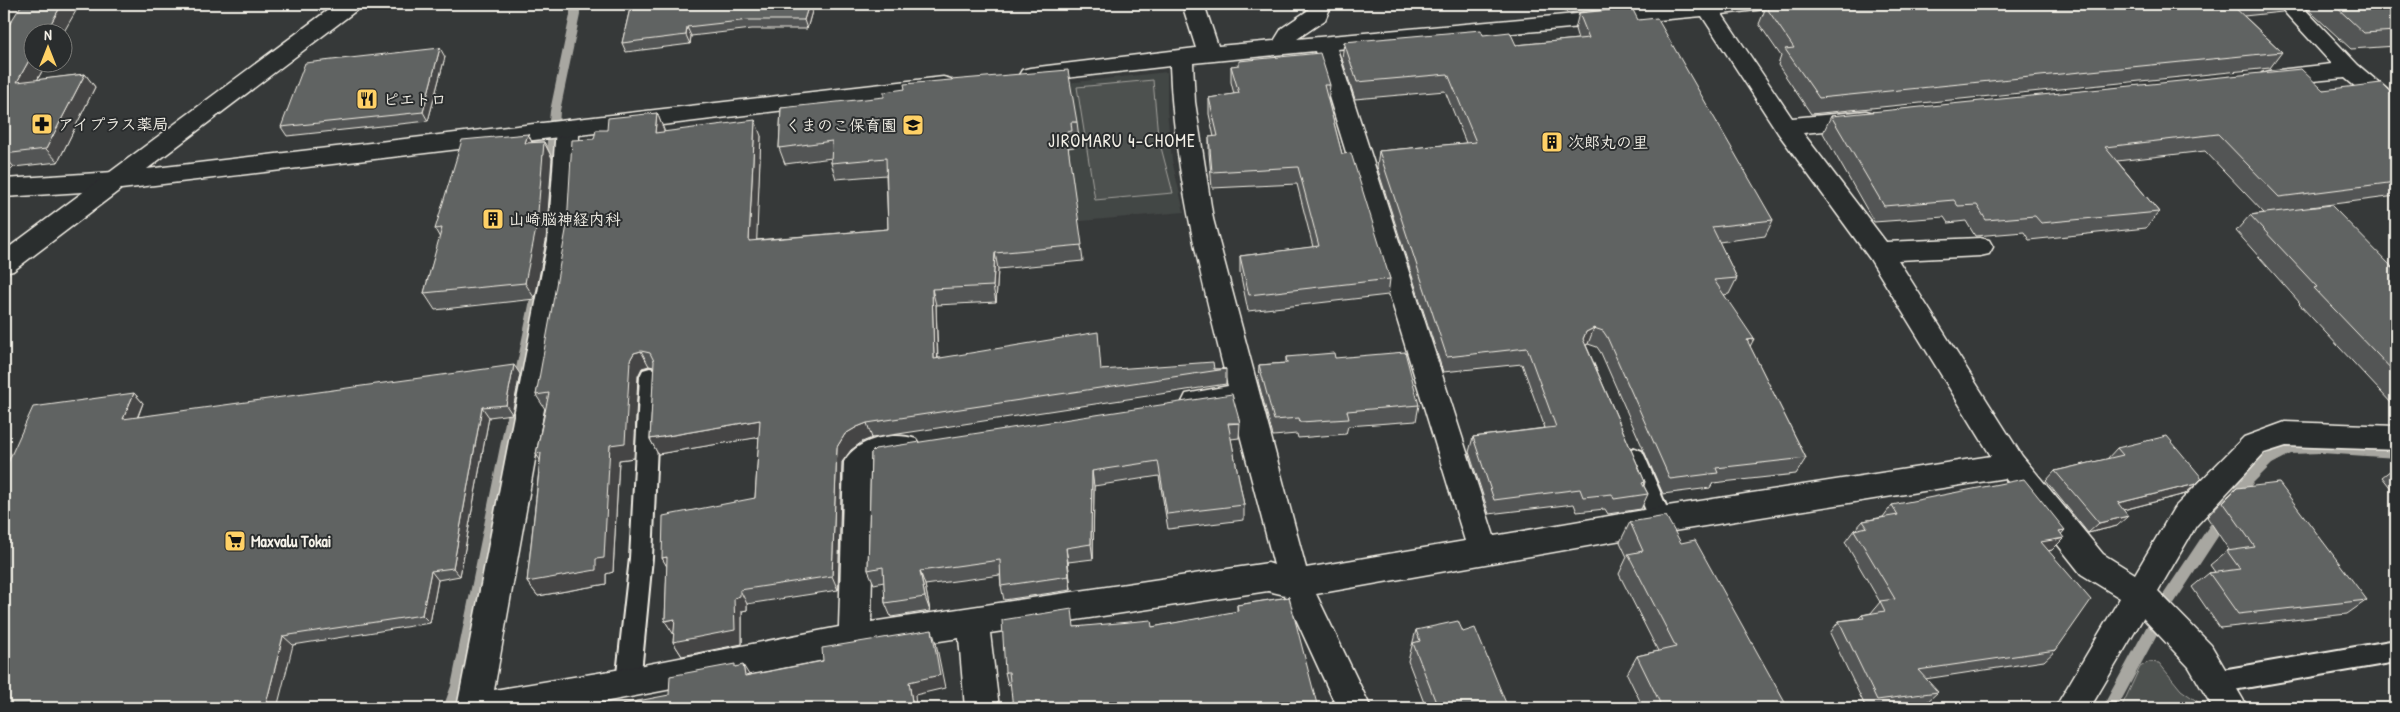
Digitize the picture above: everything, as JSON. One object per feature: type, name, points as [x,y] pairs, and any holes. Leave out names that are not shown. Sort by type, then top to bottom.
[{"type":"street","points":[[4,264],[350,4]]},
{"type":"street","points":[[1193,4],[1209,54]]},
{"type":"street","points":[[1281,47],[1290,33],[1317,15],[1321,4]]},
{"type":"street","points":[[1014,76],[1281,47],[1757,4]]},
{"type":"street","points":[[2288,4],[2350,70],[2396,109]]},
{"type":"street","points":[[1700,8],[1878,252],[2012,465],[2092,564],[2141,594],[2200,656],[2223,695]]},
{"type":"street","points":[[1324,44],[1484,551]]},
{"type":"street","points":[[1181,58],[1183,102],[1200,219],[1244,395],[1295,584],[1354,708]]},
{"type":"street","points":[[2251,80],[2350,70]]},
{"type":"street","points":[[4,188],[114,181],[964,82]]},
{"type":"street","points":[[1786,127],[1885,117]]},
{"type":"street","points":[[474,708],[560,241],[568,128]]},
{"type":"street","points":[[1878,252],[1980,246]]},
{"type":"street","points":[[1166,407],[1244,395]]},
{"type":"street","points":[[2072,708],[2186,517],[2254,445],[2286,434],[2396,438]]},
{"type":"street","points":[[855,639],[859,462],[872,452],[931,443]]},
{"type":"street","points":[[483,708],[608,693],[855,639],[1268,577],[1295,584],[1661,520],[2012,465]]},
{"type":"street","points":[[973,621],[982,708]]},
{"type":"lane","points":[[608,693],[641,558],[650,376]]},
{"type":"lane","points":[[1625,437],[1661,520]]},
{"type":"lane","points":[[2223,695],[2396,651]]},
{"type":"shaded area","points":[[1167,72],[1167,111],[1172,160],[1184,212],[990,229],[977,93]]},
{"type":"shaded area","points":[[1153,80],[1158,136],[1173,193],[1095,200],[1077,87]]},
{"type":"shaded area","points":[[2149,662],[2159,663],[2181,690],[2198,702],[2202,708],[2121,708],[2140,667]]},
{"type":"building","points":[[22,4],[62,4],[52,22],[22,22],[23,72],[17,82],[85,74],[46,149],[4,154],[4,33]]},
{"type":"building","points":[[631,4],[809,4],[804,20],[749,20],[687,27],[686,35],[622,43]]},
{"type":"building","points":[[1802,4],[2231,4],[2282,52],[1819,98],[1785,49],[1794,48],[1766,7]]},
{"type":"building","points":[[2333,4],[2396,4],[2396,31],[2364,33]]},
{"type":"building","points":[[1632,8],[1638,20],[1657,18],[1773,220],[1712,227],[1737,278],[1714,280],[1754,339],[1747,340],[1806,458],[1716,468],[1718,473],[1670,479],[1607,337],[1603,331],[1594,328],[1586,332],[1583,339],[1645,482],[1642,483],[1648,494],[1614,499],[1612,494],[1583,497],[1580,489],[1494,500],[1473,437],[1556,427],[1527,348],[1447,357],[1379,151],[1476,142],[1448,74],[1357,82],[1344,42],[1481,30],[1483,35],[1510,32],[1516,45],[1589,38],[1579,13]]},
{"type":"building","name":"ピエトロ","points":[[440,48],[423,112],[281,127],[305,63]]},
{"type":"building","points":[[1320,53],[1330,85],[1324,85],[1342,154],[1351,153],[1390,279],[1249,295],[1240,256],[1319,246],[1298,167],[1212,172],[1209,137],[1218,136],[1209,98],[1239,93],[1231,66],[1239,65],[1239,61]]},
{"type":"building","points":[[2301,69],[2323,90],[2381,83],[2396,98],[2396,182],[2279,197],[2218,134],[2105,147],[2159,212],[2041,223],[2035,216],[1986,220],[1977,205],[1958,206],[1954,200],[1884,206],[1831,116]]},
{"type":"building","points":[[1068,70],[1077,122],[1071,122],[1072,131],[1066,132],[1082,245],[995,253],[993,286],[932,289],[934,359],[1098,332],[1101,370],[1213,362],[1214,369],[1226,369],[867,423],[857,427],[845,434],[837,447],[832,576],[740,590],[740,596],[734,598],[735,630],[673,642],[675,619],[665,621],[667,557],[662,558],[663,516],[755,498],[760,420],[650,439],[654,361],[650,353],[641,351],[634,353],[630,360],[625,443],[610,445],[604,558],[596,559],[596,570],[527,582],[541,453],[536,454],[549,393],[536,395],[567,225],[572,140],[594,139],[596,130],[607,130],[608,118],[657,113],[655,133],[755,120],[749,241],[888,229],[886,158],[831,163],[832,141],[779,148],[781,108],[884,97],[884,92],[905,89],[904,84]]},
{"type":"building","points":[[528,134],[525,143],[544,142],[537,224],[525,283],[424,293],[442,228],[435,229],[462,140]]},
{"type":"building","points":[[2331,205],[2396,271],[2396,374],[2314,288],[2317,287],[2250,215]]},
{"type":"building","points":[[1405,352],[1419,405],[1347,411],[1349,419],[1300,422],[1299,418],[1274,420],[1259,365],[1287,363],[1286,357],[1334,353],[1335,358]]},
{"type":"building","name":"Maxvalu Tokai","points":[[514,365],[506,405],[482,407],[453,568],[431,571],[422,615],[283,636],[265,708],[4,708],[4,471],[33,407],[134,393],[123,419]]},
{"type":"building","points":[[1232,394],[1240,423],[1228,423],[1244,505],[1167,514],[1158,461],[1092,471],[1091,544],[1066,548],[1069,576],[1001,586],[1000,560],[920,571],[925,597],[885,603],[883,567],[868,570],[871,453],[875,449]]},
{"type":"building","points":[[2167,436],[2202,478],[2196,484],[2118,503],[2128,516],[2099,523],[2055,471],[2123,455],[2117,448]]},
{"type":"building","points":[[2024,479],[2065,530],[2059,531],[2064,538],[2041,542],[2091,600],[2056,650],[1918,670],[1938,692],[1877,700],[1839,621],[1864,618],[1862,615],[1885,611],[1880,601],[1895,599],[1854,530],[1867,527],[1863,521],[1898,515],[1892,505]]},
{"type":"building","points":[[2279,483],[2367,600],[2238,614],[2209,573],[2240,569],[2227,551],[2255,547],[2223,502],[2237,488]]},
{"type":"building","points":[[1666,516],[1681,543],[1695,540],[1788,708],[1637,708],[1660,703],[1637,656],[1676,647],[1628,554],[1643,551],[1630,522]]},
{"type":"building","points":[[1289,597],[1318,708],[1013,708],[1009,672],[1005,672],[1002,620],[1072,609],[1074,627],[1151,620],[1152,627],[1238,611],[1237,605]]},
{"type":"building","points":[[1458,621],[1463,632],[1475,628],[1508,708],[1438,708],[1413,643],[1420,641],[1416,630]]},
{"type":"building","points":[[932,630],[940,675],[909,682],[913,708],[622,708],[622,704],[669,695],[670,676],[735,664],[735,667],[743,665],[745,676],[823,661],[822,648]]},
{"type":"waterway","points":[[550,171],[555,111],[575,15],[575,4]]},
{"type":"waterway","points":[[450,708],[459,686],[546,251],[549,199]]},
{"type":"waterway","points":[[2166,603],[2248,479],[2267,460],[2289,449],[2321,448],[2396,453]]},
{"type":"waterway","points":[[2109,708],[2154,627]]},
{"type":"place","name":"ピエトロ","points":[[367,99]]},
{"type":"place","name":"アイプラス薬局","points":[[42,124]]},
{"type":"place","name":"くまのこ保育園","points":[[913,125]]},
{"type":"place","name":"次郎丸の里","points":[[1552,142]]},
{"type":"place","name":"山崎脳神経内科","points":[[493,219]]},
{"type":"place","name":"Maxvalu Tokai","points":[[235,541]]},
{"type":"district","name":"JIROMARU 4-CHOME","points":[[1122,141]]}]
